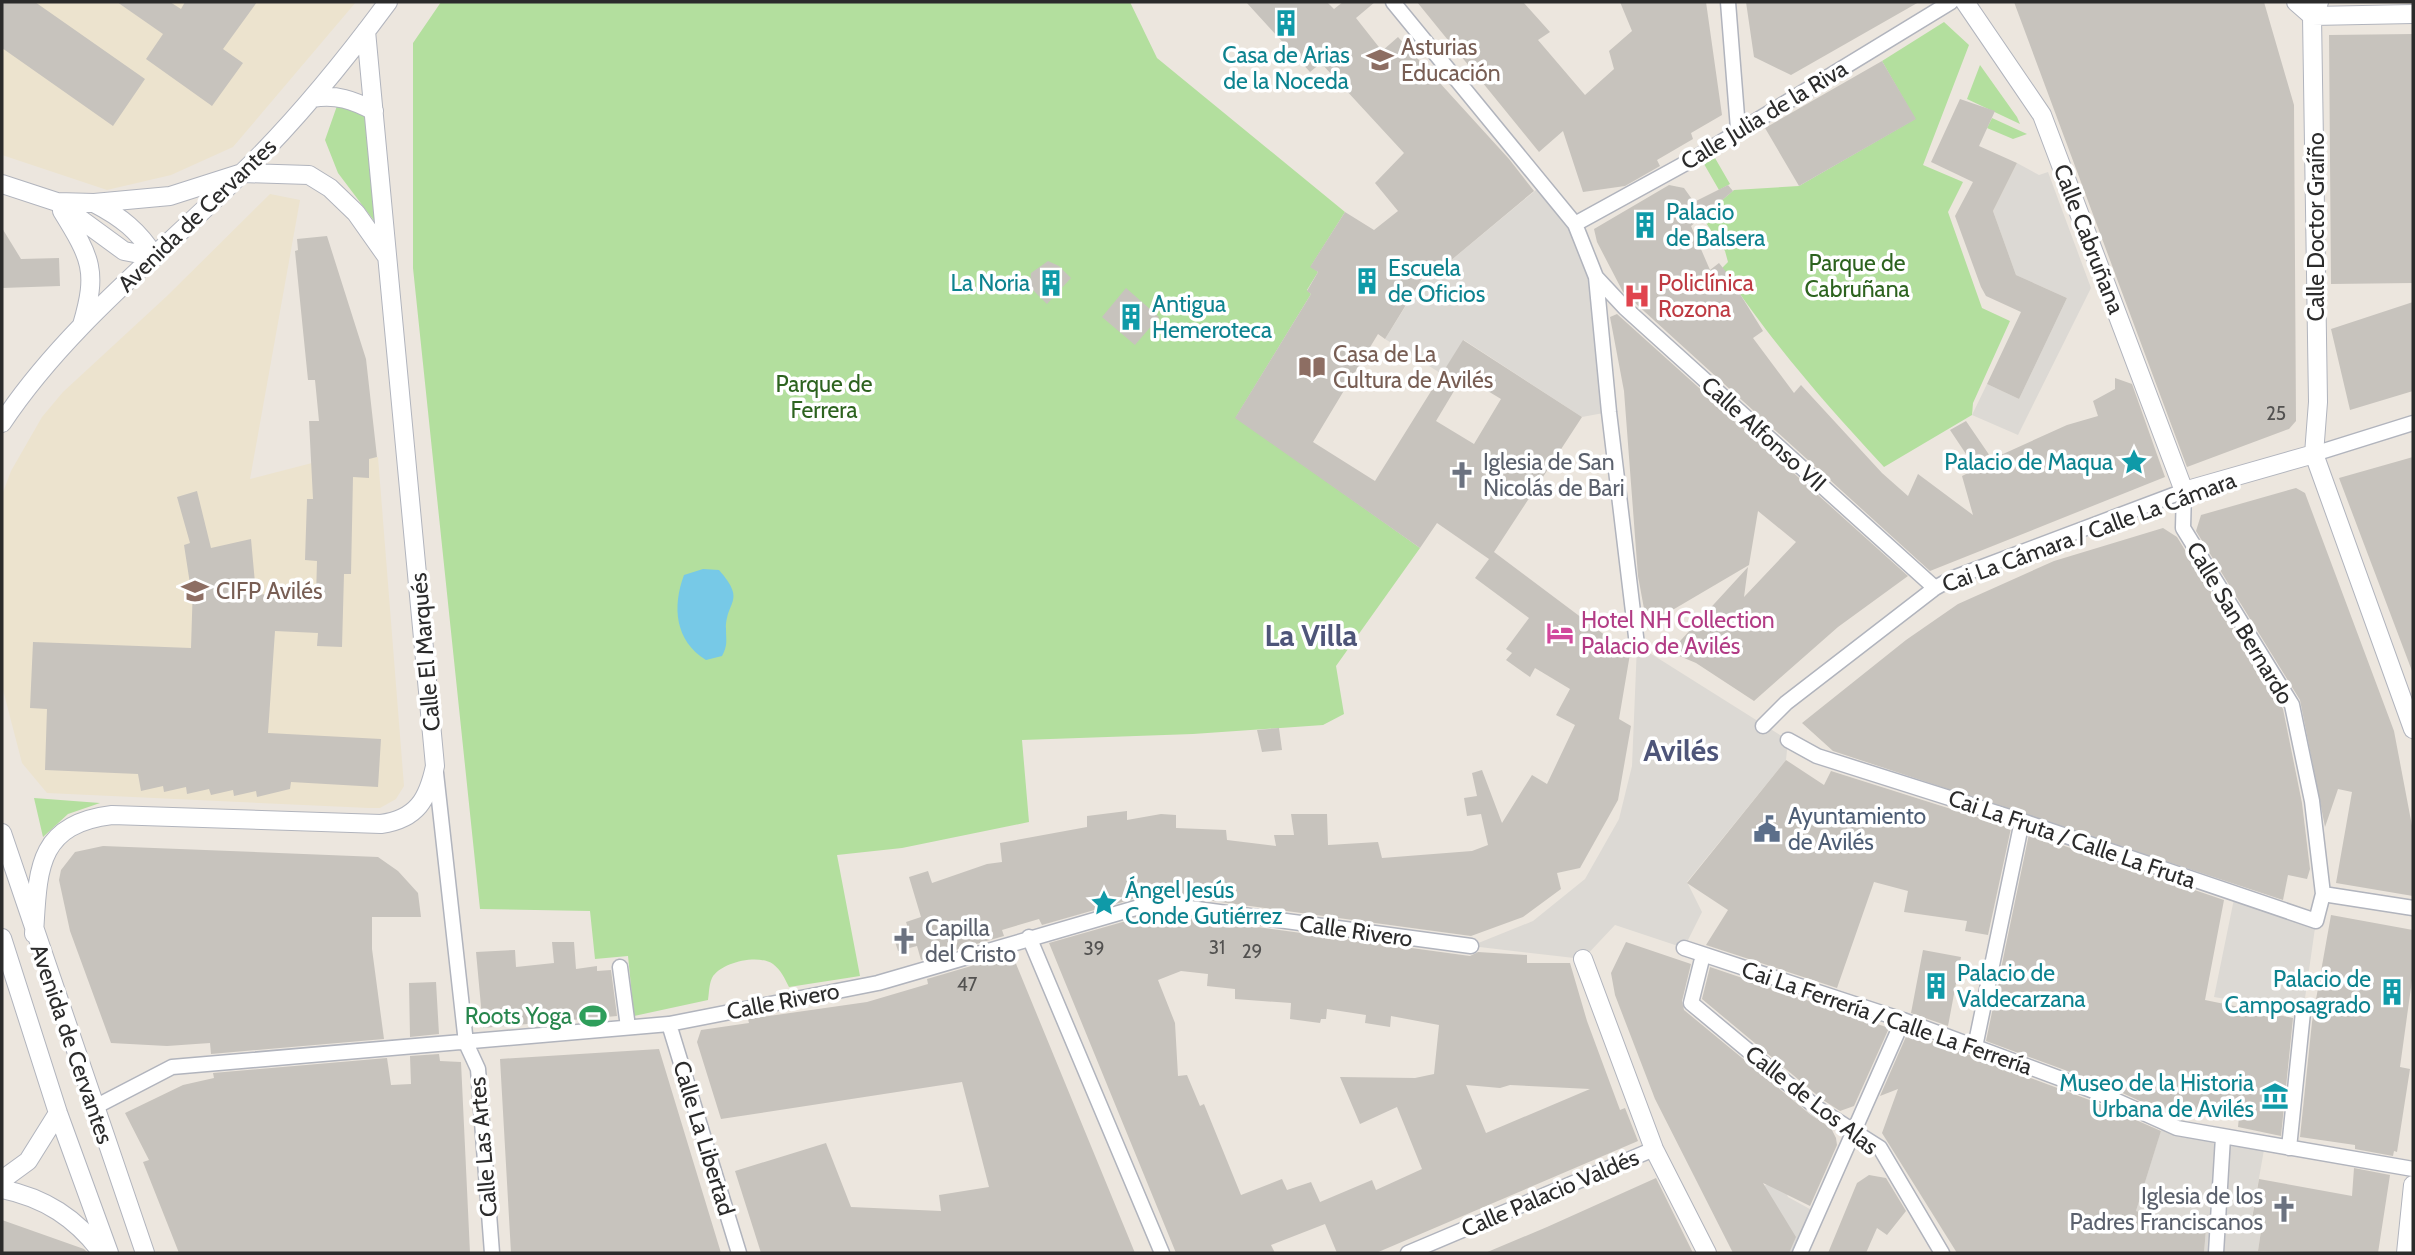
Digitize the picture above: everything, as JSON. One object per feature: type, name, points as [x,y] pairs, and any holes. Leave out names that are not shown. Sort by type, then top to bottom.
[{"type":"street","name":"Avenida de Cervantes","points":[[2,423],[31,383],[81,327],[243,173],[313,98],[388,2]]},
{"type":"street","points":[[1392,2],[1575,224],[1596,277],[1637,645]]},
{"type":"street","points":[[1728,2],[1738,129]]},
{"type":"street","name":"Calle Julia de la Riva","points":[[1575,224],[1695,158],[1738,129],[1951,2]]},
{"type":"street","name":"Calle Cabruñana","points":[[1965,2],[2042,115],[2184,491]]},
{"type":"street","points":[[2295,2],[2316,9],[2413,14]]},
{"type":"street","name":"Calle Doctor Graíño","points":[[2315,454],[2318,388],[2316,9]]},
{"type":"street","name":"Calle El Marqués","points":[[366,31],[435,766],[466,1043]]},
{"type":"street","points":[[313,98],[327,96],[352,100],[374,111]]},
{"type":"street","name":"Calle El Marqués","points":[[243,173],[309,175],[330,188],[356,213],[389,260]]},
{"type":"street","points":[[2,184],[57,202],[94,203],[170,196],[243,173]]},
{"type":"street","points":[[57,202],[124,251],[155,257]]},
{"type":"street","points":[[57,202],[83,245],[91,268],[91,292],[81,327]]},
{"type":"street","points":[[94,203],[120,217],[143,237],[155,257]]},
{"type":"street","name":"Calle Alfonso VII","points":[[1596,277],[1625,308],[1935,588]]},
{"type":"street","name":"Cai La Cámara / Calle La Cámara","points":[[1763,726],[1786,704],[1935,588],[1953,578],[2184,491],[2413,423]]},
{"type":"street","points":[[2315,454],[2413,729]]},
{"type":"street","name":"Calle San Bernardo","points":[[2184,491],[2183,528],[2292,705],[2312,801],[2323,894],[2316,921]]},
{"type":"street","name":"Cai La Fruta / Calle La Fruta","points":[[1788,740],[1817,755],[2316,921]]},
{"type":"street","points":[[34,933],[38,872],[44,855],[65,831],[86,818],[112,815],[381,824],[400,822],[415,810],[430,788],[435,766]]},
{"type":"street","points":[[1975,1047],[2022,821]]},
{"type":"street","name":"Avenida de Cervantes","points":[[2,833],[93,1108],[145,1253]]},
{"type":"street","points":[[2323,894],[2413,908]]},
{"type":"street","name":"Calle Rivero","points":[[93,1108],[172,1067],[669,1024],[878,983],[1153,903],[1471,946]]},
{"type":"street","points":[[1029,937],[1163,1253]]},
{"type":"street","name":"Avenida de Cervantes","points":[[2,938],[58,1113],[108,1253]]},
{"type":"street","name":"Cai La Ferrería / Calle La Ferrería","points":[[1684,947],[1703,956],[1903,1020],[2099,1093],[2177,1128],[2413,1169]]},
{"type":"street","name":"Calle de Los Alas","points":[[1703,956],[1691,1003],[1817,1108],[1854,1129],[1880,1148],[1942,1253]]},
{"type":"street","points":[[1583,959],[1654,1150],[1707,1253]]},
{"type":"street","points":[[620,967],[628,1027]]},
{"type":"street","points":[[2288,1148],[2303,1012]]},
{"type":"street","points":[[1800,1253],[1903,1020]]},
{"type":"street","name":"Calle La Libertad","points":[[669,1024],[739,1253]]},
{"type":"street","name":"Calle Las Artes","points":[[466,1043],[478,1069],[492,1253]]},
{"type":"street","points":[[2,1180],[28,1161],[58,1113]]},
{"type":"street","points":[[2216,1253],[2223,1137]]},
{"type":"street","name":"Calle Palacio Valdés","points":[[1408,1253],[1654,1150]]},
{"type":"street","points":[[2406,1253],[2413,1185]]},
{"type":"street","points":[[2,1189],[25,1194],[57,1208],[86,1232],[102,1253]]},
{"type":"shaded area","points":[[2,2],[356,2],[233,147],[171,175],[107,190],[2,155]]},
{"type":"shaded area","points":[[2017,163],[2039,175],[2048,172],[2091,288],[2018,435],[1972,415],[1987,384],[2019,399],[2067,298],[2016,275],[1993,211]]},
{"type":"shaded area","points":[[1542,185],[1575,224],[1596,277],[1609,412],[1582,417],[1464,340],[1442,374],[1385,339],[1434,261],[1439,267],[1443,267]]},
{"type":"shaded area","name":"CIFP Avilés","points":[[270,194],[300,200],[250,479],[312,463],[378,457],[404,786],[396,799],[380,808],[47,793],[22,763],[2,686],[2,495],[11,471],[42,417],[63,392],[167,296]]},
{"type":"shaded area","points":[[1637,645],[1788,740],[1786,760],[1687,882],[1702,912],[1684,948],[1615,925],[1583,959],[1471,946],[1533,921],[1585,879],[1619,819],[1632,766]]},
{"type":"shaded area","points":[[2235,894],[2316,921],[2303,1012],[2214,997]]},
{"type":"shaded area","points":[[2163,1124],[2265,1144],[2250,1229],[2261,1231],[2258,1251],[2267,1253],[2204,1253],[2206,1229],[2136,1211]]},
{"type":"shaded area","points":[[1780,1177],[1788,1197],[1817,1213],[1799,1253],[1786,1253],[1744,1197]]},
{"type":"green space","name":"Parque de Ferrera","points":[[441,2],[1130,2],[1157,58],[1345,212],[1311,266],[1318,272],[1307,290],[1311,294],[1236,417],[1420,548],[1336,666],[1344,714],[1323,725],[1193,734],[1022,740],[1029,822],[902,848],[837,855],[860,976],[789,987],[773,964],[758,960],[740,961],[723,968],[712,978],[708,1000],[634,1016],[628,956],[595,959],[590,911],[480,909],[413,268],[413,43]]},
{"type":"green space","name":"Parque de Cabruñana","points":[[1944,22],[1969,45],[1923,165],[1963,182],[1948,212],[1982,308],[2010,321],[1973,403],[1972,415],[1884,467],[1799,371],[1741,296],[1722,268],[1728,262],[1725,251],[1702,217],[1734,190],[1799,186],[1915,119],[1882,61]]},
{"type":"green space","points":[[1980,65],[2017,117],[2020,124],[1967,99]]},
{"type":"green space","points":[[338,103],[363,114],[369,121],[381,230],[338,173],[325,140]]},
{"type":"green space","points":[[1992,118],[2027,134],[2013,139],[1987,128]]},
{"type":"green space","points":[[1715,158],[1730,184],[1719,190],[1704,164]]},
{"type":"green space","points":[[34,798],[100,803],[68,814],[43,837]]},
{"type":"water","points":[[703,569],[719,570],[734,595],[727,619],[724,652],[722,656],[706,660],[688,643],[682,633],[678,611],[684,575]]},
{"type":"building","points":[[2,2],[35,2],[145,79],[113,126],[2,48]]},
{"type":"building","points":[[117,2],[170,2],[181,9],[185,2],[257,2],[223,49],[243,63],[212,106],[146,59],[163,34]]},
{"type":"building","points":[[1246,2],[1327,2],[1334,9],[1343,2],[1375,2],[1356,18],[1382,51],[1398,37],[1509,159],[1534,191],[1443,267],[1433,261],[1385,339],[1378,334],[1313,442],[1375,481],[1463,340],[1582,417],[1494,552],[1630,654],[1619,719],[1631,726],[1618,800],[1580,868],[1557,873],[1561,889],[1523,917],[1471,936],[1154,893],[1042,925],[1039,919],[1002,930],[1004,936],[921,960],[917,946],[898,951],[893,935],[909,931],[906,922],[921,917],[909,877],[928,871],[932,883],[987,864],[1002,862],[1000,843],[1087,827],[1087,816],[1127,811],[1127,820],[1161,814],[1176,815],[1176,828],[1226,830],[1227,840],[1276,846],[1274,835],[1294,835],[1291,814],[1327,814],[1328,845],[1378,842],[1382,858],[1472,851],[1488,845],[1481,814],[1467,816],[1464,798],[1477,796],[1472,773],[1482,770],[1502,823],[1532,775],[1547,784],[1575,725],[1556,715],[1570,689],[1535,668],[1530,677],[1506,660],[1512,653],[1506,649],[1529,618],[1475,578],[1489,559],[1437,523],[1420,548],[1235,418],[1311,294],[1307,291],[1318,272],[1310,267],[1345,212],[1374,230],[1398,211],[1375,183],[1404,153],[1321,63],[1310,72]],"holes":[[[1463,376],[1501,399],[1474,444],[1436,421]]]},
{"type":"building","points":[[1417,2],[1523,2],[1550,32],[1538,40],[1585,95],[1614,69],[1609,51],[1632,31],[1620,2],[1706,2],[1722,115],[1691,133],[1693,139],[1657,160],[1660,166],[1625,186],[1583,192],[1563,131],[1539,152]]},
{"type":"building","points":[[1746,2],[1919,2],[1791,75],[1754,57]]},
{"type":"building","points":[[2014,2],[2264,2],[2294,105],[2296,421],[2289,429],[2187,467]]},
{"type":"building","points":[[2413,34],[2413,283],[2331,284],[2329,35]]},
{"type":"building","points":[[1882,61],[1916,119],[1799,186],[1765,128]]},
{"type":"building","points":[[1960,99],[1995,111],[1979,146],[2017,163],[1993,211],[2016,275],[2067,298],[2019,399],[1987,384],[2021,312],[1986,296],[1981,287],[1955,216],[1973,182],[1931,162]]},
{"type":"building","points":[[1669,185],[1684,188],[1694,202],[1728,185],[1733,191],[1691,226],[1710,270],[1719,263],[1727,273],[1763,331],[1753,338],[1794,393],[1801,385],[1882,473],[1908,496],[1918,474],[1973,515],[1962,476],[1976,469],[1950,430],[1966,421],[1992,459],[2067,425],[2098,416],[2093,401],[2115,389],[2115,378],[2132,384],[2165,477],[1930,571],[1623,292],[1597,242],[1594,229]]},
{"type":"building","points":[[2,228],[21,259],[59,258],[60,286],[2,288]]},
{"type":"building","points":[[327,236],[366,359],[377,457],[369,459],[369,478],[353,477],[351,574],[344,574],[342,647],[317,646],[318,633],[275,631],[268,733],[381,739],[378,787],[291,782],[290,789],[257,797],[256,791],[234,796],[233,790],[211,795],[209,789],[187,794],[186,787],[164,792],[163,786],[141,791],[138,774],[45,770],[47,709],[30,708],[33,642],[191,648],[193,584],[190,584],[184,545],[190,543],[177,497],[197,491],[211,548],[251,539],[256,594],[316,597],[317,561],[305,560],[307,499],[313,499],[309,421],[319,421],[315,380],[308,380],[295,251],[298,250],[297,239]]},
{"type":"building","name":"La Noria","points":[[1048,261],[1059,266],[1071,278],[1047,304],[1032,289],[1030,282],[1031,273]]},
{"type":"building","name":"Antigua Hemeroteca","points":[[1126,288],[1159,317],[1135,345],[1102,317]]},
{"type":"building","points":[[2413,302],[2413,391],[2350,410],[2331,329]]},
{"type":"building","points":[[1617,314],[1908,576],[1838,627],[1754,701],[1696,663],[1670,652],[1748,567],[1744,597],[1796,542],[1758,511],[1749,565],[1647,625],[1638,576],[1624,391],[1610,317]]},
{"type":"building","points":[[2413,457],[2413,670],[2412,671],[2339,478]]},
{"type":"building","points":[[2296,488],[2305,493],[2394,731],[2413,831],[2413,896],[2336,883],[2352,792],[2338,789],[2325,827],[2300,700],[2196,531],[2201,515]]},
{"type":"building","points":[[2163,528],[2177,537],[2283,709],[2302,803],[2310,869],[2307,879],[2288,875],[2283,900],[1833,751],[1802,723],[1906,640],[1958,604],[2054,561]]},
{"type":"building","points":[[1279,728],[1282,750],[1262,752],[1257,730]]},
{"type":"building","points":[[1786,760],[1824,785],[1831,771],[2011,828],[1988,935],[1965,931],[1967,921],[1904,912],[1908,891],[1874,882],[1837,988],[1706,945],[1728,910],[1687,883]]},
{"type":"building","points":[[2029,834],[2224,900],[2205,1000],[2293,1018],[2281,1136],[2238,1127],[2239,1117],[2168,1108],[2166,1113],[2103,1084],[1986,1041]]},
{"type":"building","points":[[103,846],[378,857],[398,871],[418,893],[421,917],[372,917],[372,949],[384,1039],[211,1054],[210,1043],[167,1046],[111,1043],[70,931],[59,880],[61,870],[75,852]]},
{"type":"building","points":[[1154,913],[1470,956],[1478,952],[1527,955],[1527,963],[1570,963],[1587,1021],[1620,1110],[1625,1108],[1638,1141],[1376,1253],[1337,1253],[1325,1224],[1271,1245],[1275,1253],[1176,1253],[1049,943]],"holes":[[[1181,971],[1208,974],[1207,986],[1235,989],[1235,999],[1291,1003],[1290,1019],[1320,1023],[1321,1019],[1326,1019],[1327,1009],[1366,1015],[1365,1023],[1390,1027],[1391,1016],[1439,1025],[1434,1074],[1415,1078],[1340,1077],[1360,1124],[1397,1107],[1422,1169],[1376,1190],[1372,1180],[1320,1202],[1311,1182],[1287,1190],[1282,1179],[1241,1195],[1204,1104],[1200,1106],[1187,1075],[1178,1076],[1175,1023],[1158,980]],[[1466,1085],[1500,1088],[1510,1085],[1590,1089],[1486,1133]]]},
{"type":"building","points":[[2331,915],[2413,930],[2413,973],[2400,1067],[2410,1069],[2397,1152],[2394,1151],[2393,1156],[2355,1149],[2355,1145],[2300,1137],[2312,1022]]},
{"type":"building","points":[[552,942],[574,942],[576,969],[597,966],[597,971],[611,970],[617,1016],[483,1028],[476,952],[515,950],[516,967],[554,963]]},
{"type":"building","points":[[1626,942],[1691,964],[1682,1001],[1684,1010],[1811,1115],[1831,1128],[1837,1145],[1810,1206],[1763,1183],[1796,1237],[1789,1253],[1733,1253],[1655,1099],[1615,995],[1611,973]]},
{"type":"building","name":"Palacio de Valdecarzana","points":[[1923,950],[1961,957],[1948,1026],[1911,1013]]},
{"type":"building","points":[[1012,954],[1135,1253],[761,1253],[735,1171],[826,1143],[851,1207],[941,1211],[939,1195],[989,1187],[962,1082],[721,1119],[697,1042],[701,1030],[749,1023],[748,1019],[867,1002],[928,984],[927,979]]},
{"type":"building","points":[[1710,967],[1889,1028],[1854,1106],[1840,1111],[1823,1100],[1702,999]]},
{"type":"building","points":[[436,982],[439,1034],[410,1037],[409,983]]},
{"type":"building","points":[[1908,1032],[2095,1102],[2161,1131],[2136,1211],[2206,1229],[2204,1253],[1957,1253],[1882,1133],[1898,1089],[1880,1096]]},
{"type":"building","points":[[659,1049],[721,1253],[511,1253],[500,1059]]},
{"type":"building","points":[[439,1054],[440,1061],[461,1062],[470,1253],[179,1253],[143,1162],[149,1160],[125,1113],[183,1085],[214,1078],[213,1073],[387,1058],[391,1085],[411,1084],[410,1056]]},
{"type":"building","points":[[2354,1168],[2390,1175],[2378,1253],[2258,1251],[2261,1231],[2250,1230],[2259,1179],[2352,1196]]},
{"type":"building","points":[[1869,1175],[1886,1178],[1906,1211],[1887,1235],[1877,1228],[1866,1253],[1828,1253],[1857,1183]]},
{"type":"building","points":[[1656,1178],[1693,1253],[1485,1253],[1547,1227]]},
{"type":"building","points":[[2,1220],[84,1249],[88,1253],[2,1253]]},
{"type":"place","name":"Casa de Arias de la Noceda","points":[[1286,23]]},
{"type":"place","name":"Asturias Educación","points":[[1380,60]]},
{"type":"place","name":"Palacio de Balsera","points":[[1645,225]]},
{"type":"place","name":"Escuela de Oficios","points":[[1367,281]]},
{"type":"place","name":"La Noria","points":[[1051,283]]},
{"type":"place","name":"Policlínica Rozona","points":[[1637,296]]},
{"type":"place","name":"Antigua Hemeroteca","points":[[1131,317]]},
{"type":"place","name":"Casa de La Cultura de Avilés","points":[[1312,367]]},
{"type":"place","name":"Palacio de Maqua","points":[[2134,462]]},
{"type":"place","name":"Iglesia de San Nicolás de Bari","points":[[1462,475]]},
{"type":"place","name":"CIFP Avilés","points":[[195,591]]},
{"type":"place","name":"Hotel NH Collection Palacio de Avilés","points":[[1560,633]]},
{"type":"place","name":"Ayuntamiento de Avilés","points":[[1767,829]]},
{"type":"place","name":"Ángel Jesús Conde Gutiérrez","points":[[1104,903]]},
{"type":"place","name":"Capilla del Cristo","points":[[904,941]]},
{"type":"place","name":"Palacio de Valdecarzana","points":[[1936,986]]},
{"type":"place","name":"Palacio de Camposagrado","points":[[2392,992]]},
{"type":"place","name":"Roots Yoga","points":[[593,1016]]},
{"type":"place","name":"Museo de la Historia Urbana de Avilés","points":[[2275,1096]]},
{"type":"place","name":"Iglesia de los Padres Franciscanos","points":[[2284,1209]]},
{"type":"district","name":"La Villa","points":[[1311,635]]},
{"type":"district","name":"Avilés","points":[[1681,750]]}]
